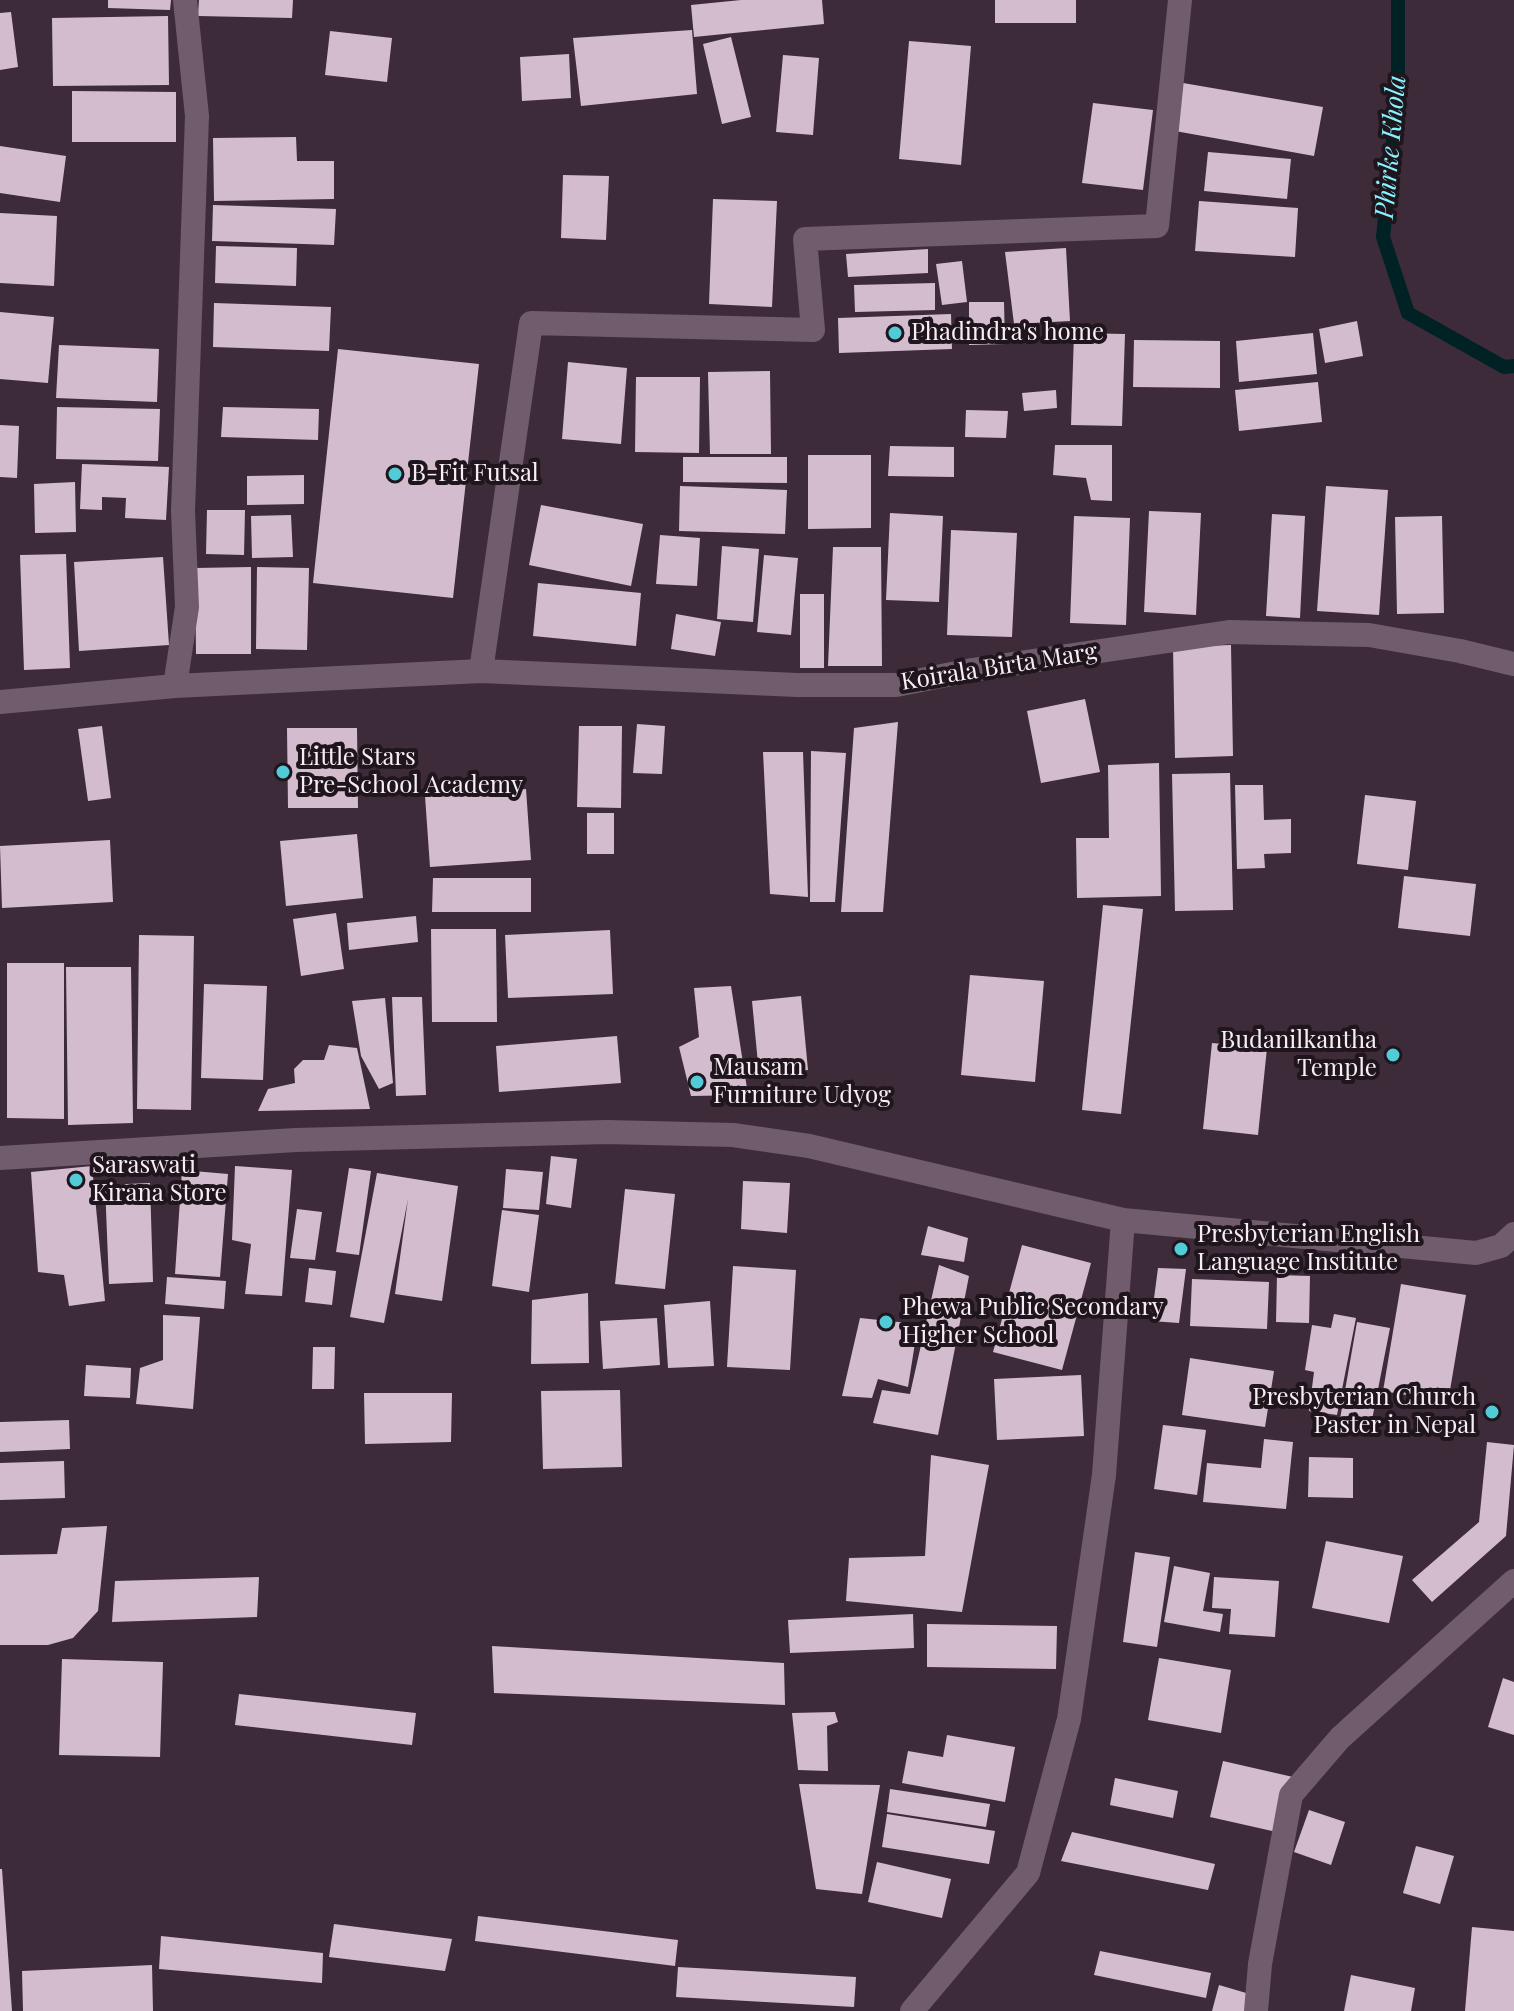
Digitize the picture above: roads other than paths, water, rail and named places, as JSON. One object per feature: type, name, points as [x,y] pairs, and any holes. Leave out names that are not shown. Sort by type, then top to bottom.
[{"type":"street","points":[[175,686],[187,607],[183,511],[197,116],[185,0]]},
{"type":"street","points":[[481,671],[531,323],[813,330],[805,239],[1157,226],[1180,0]]},
{"type":"street","name":"Koirala Birta Marg","points":[[0,702],[175,686],[481,671],[797,685],[896,685],[987,667],[1229,632],[1369,635],[1514,664]]},
{"type":"street","points":[[0,1158],[296,1140],[607,1132],[733,1135],[809,1146],[1123,1220],[1476,1253],[1501,1246],[1514,1234]]},
{"type":"street","points":[[912,2011],[1028,1873],[1065,1734],[1104,1475],[1123,1220]]},
{"type":"street","points":[[1256,2011],[1260,1964],[1291,1795],[1340,1738],[1514,1581]]},
{"type":"waterway","name":"Phirke Khola","points":[[1398,0],[1398,91],[1383,237],[1408,313],[1504,367],[1514,366]]},
{"type":"place","name":"Phadindra's home","points":[[895,333]]},
{"type":"place","name":"B-Fit Futsal","points":[[395,474]]},
{"type":"place","name":"Little Stars Pre-School Academy","points":[[283,772]]},
{"type":"place","name":"Budanilkantha Temple","points":[[1393,1055]]},
{"type":"place","name":"Mausam Furniture Udyog","points":[[697,1082]]},
{"type":"place","name":"Saraswati Kirana Store","points":[[76,1180]]},
{"type":"place","name":"Presbyterian English Language Institute","points":[[1181,1249]]},
{"type":"place","name":"Phewa Public Secondary Higher School","points":[[886,1322]]},
{"type":"place","name":"Presbyterian Church Paster in Nepal","points":[[1492,1412]]}]
